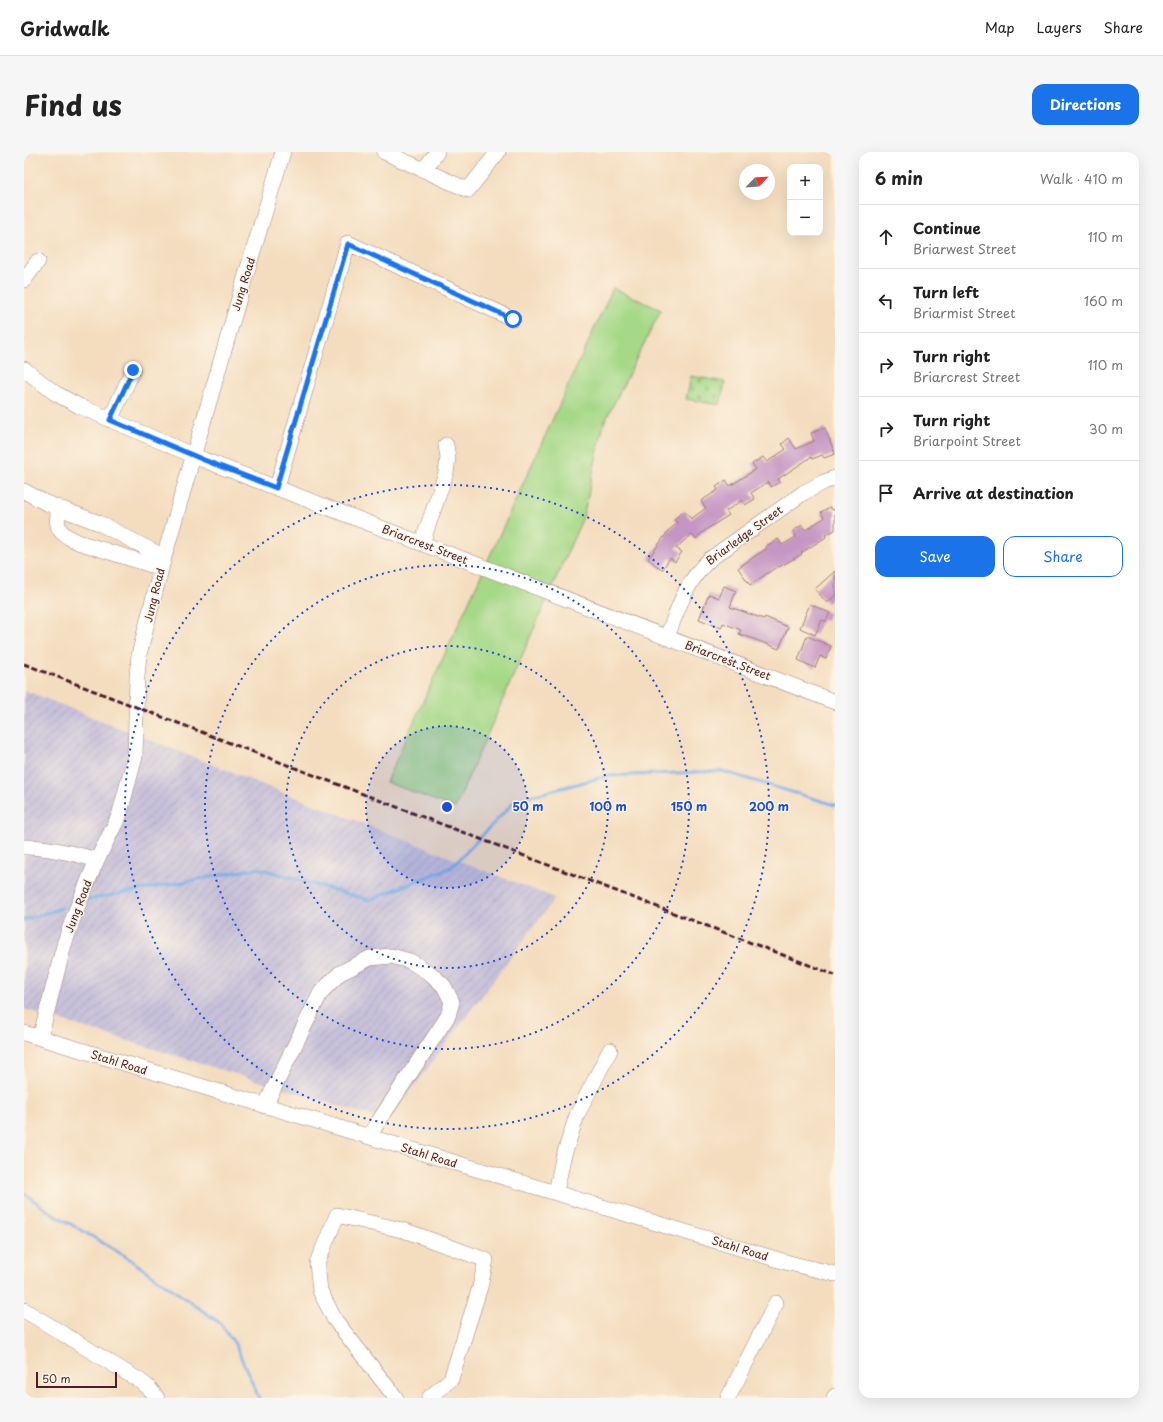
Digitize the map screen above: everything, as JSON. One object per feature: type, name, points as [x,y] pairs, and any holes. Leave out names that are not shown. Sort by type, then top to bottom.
[{"type":"street","name":"Jung Road","points":[[40,1038],[64,945],[75,913],[119,816],[135,757],[135,708],[140,655],[162,563],[242,285],[283,152]]},
{"type":"street","points":[[384,152],[468,190],[498,152]]},
{"type":"street","points":[[424,170],[437,152]]},
{"type":"street","points":[[276,488],[348,244],[513,319]]},
{"type":"street","points":[[24,280],[38,261]]},
{"type":"street","name":"Briarcrest Street","points":[[24,369],[55,393],[79,406],[193,456],[835,702]]},
{"type":"street","points":[[110,420],[133,370]]},
{"type":"street","points":[[422,543],[446,473],[448,458],[446,445]]},
{"type":"street","name":"Briarledge Street","points":[[667,637],[687,588],[702,566],[803,493],[835,478]]},
{"type":"street","points":[[24,491],[46,504],[99,523],[162,563]]},
{"type":"street","points":[[59,508],[56,519],[58,530],[66,537],[78,542],[162,563]]},
{"type":"street","points":[[24,847],[39,847],[70,852],[98,860]]},
{"type":"street","points":[[265,1106],[321,992],[340,973],[370,958],[391,956],[410,961],[431,974],[444,986],[452,1002],[448,1016],[369,1136]]},
{"type":"street","name":"Stahl Road","points":[[24,1033],[789,1263],[835,1274]]},
{"type":"street","points":[[556,1192],[563,1158],[576,1115],[610,1050]]},
{"type":"street","points":[[396,1398],[335,1320],[320,1291],[317,1263],[337,1215],[406,1231],[486,1260],[480,1286],[451,1379],[430,1398]]},
{"type":"street","points":[[728,1398],[776,1303]]},
{"type":"street","points":[[24,1310],[142,1382],[157,1398]]},
{"type":"shaded area","points":[[24,690],[555,898],[388,1121],[24,1009]]},
{"type":"green space","points":[[613,288],[661,310],[604,423],[583,517],[455,808],[386,782]]},
{"type":"green space","points":[[691,376],[725,382],[720,405],[686,399]]},
{"type":"building","points":[[825,428],[835,454],[824,458],[822,455],[812,459],[811,457],[778,479],[780,482],[771,487],[768,482],[751,493],[755,499],[745,505],[742,500],[726,511],[729,515],[704,531],[696,539],[691,535],[676,548],[682,552],[675,562],[670,558],[662,570],[648,559],[669,530],[677,523],[674,519],[684,511],[691,519],[706,508],[701,501],[718,490],[716,487],[726,480],[730,486],[756,469],[752,464],[763,457],[767,462],[786,449],[782,444],[789,438],[796,449],[814,441],[811,433]]},
{"type":"building","points":[[830,507],[832,510],[835,509],[835,530],[825,535],[826,537],[801,553],[802,554],[779,567],[778,566],[750,585],[738,568],[767,548],[766,546],[778,539],[782,545],[796,537],[793,531],[802,525],[805,530],[824,518],[821,512]]},
{"type":"building","points":[[835,571],[835,596],[827,603],[815,589]]},
{"type":"building","points":[[724,586],[736,591],[730,607],[764,619],[765,617],[788,627],[779,649],[739,634],[741,630],[723,623],[721,628],[699,619],[709,594],[719,598]]},
{"type":"building","points":[[810,604],[830,613],[826,621],[822,620],[815,635],[800,628]]},
{"type":"building","points":[[807,636],[831,646],[826,659],[820,656],[815,668],[798,660]]},
{"type":"waterway","points":[[86,900],[258,868],[369,900],[452,867],[516,800],[607,776],[722,771],[835,805]]},
{"type":"waterway","points":[[24,920],[62,908]]},
{"type":"waterway","points":[[24,1193],[47,1210],[125,1256],[220,1323],[235,1344],[259,1398]]},
{"type":"railway","points":[[24,664],[835,975]]},
{"type":"route","points":[[133,370],[110,420],[204,460],[276,488],[348,244],[513,319]]}]
